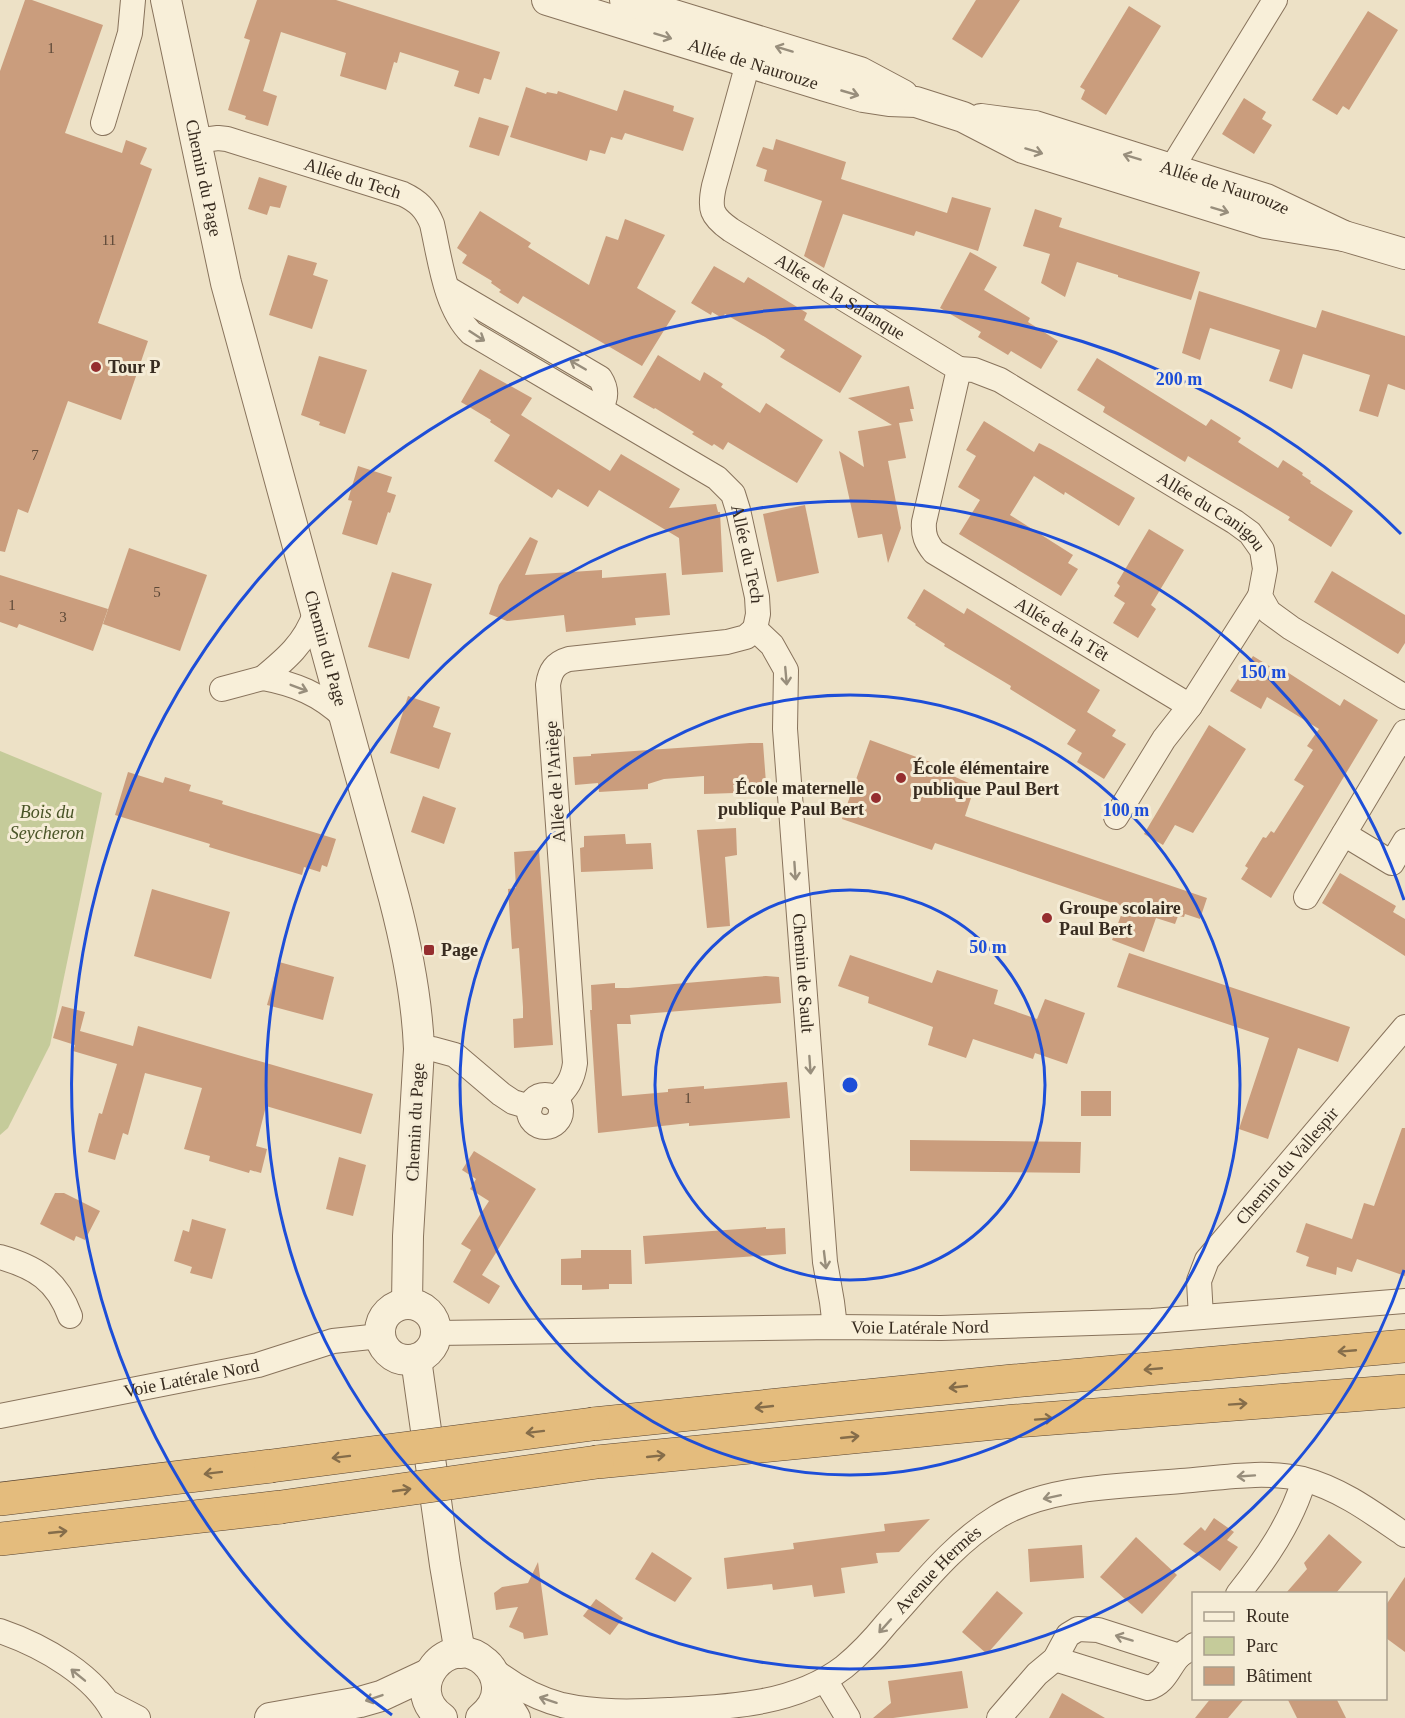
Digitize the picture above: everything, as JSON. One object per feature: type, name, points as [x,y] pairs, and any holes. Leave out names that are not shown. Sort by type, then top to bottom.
[{"type":"highway","points":[[0,1498],[271,1466],[593,1424],[1024,1380],[1405,1346]]},
{"type":"highway","points":[[0,1539],[281,1507],[597,1462],[1015,1422],[1405,1391]]},
{"type":"street","points":[[103,123],[129,39],[133,21],[133,0]]},
{"type":"street","name":"Chemin du Page","points":[[166,0],[226,283],[401,923],[414,991],[419,1049],[408,1236],[407,1304]]},
{"type":"street","points":[[547,0],[631,7]]},
{"type":"street","points":[[1165,180],[1275,0]]},
{"type":"street","name":"Allée de Naurouze","points":[[631,7],[752,51],[860,72],[916,102],[963,117],[1023,148],[1165,180],[1265,223],[1344,236],[1405,254]]},
{"type":"street","name":"Allée de la Salanque","points":[[752,51],[714,186],[711,201],[715,217],[730,230],[959,369]]},
{"type":"street","name":"Allée du Tech","points":[[195,141],[222,138],[412,198],[424,208],[428,215],[447,288],[600,378],[606,391],[600,408],[717,478],[729,488],[738,510],[757,597],[758,614],[755,629]]},
{"type":"street","name":"Allée de la Têt","points":[[959,369],[924,522],[923,532],[927,543],[934,552],[1190,706]]},
{"type":"street","name":"Allée du Canigou","points":[[959,369],[974,370],[1000,380],[1243,527],[1262,550],[1265,569],[1260,596]]},
{"type":"street","points":[[1116,817],[1164,739],[1190,706],[1260,596],[1269,612],[1278,621],[1405,697]]},
{"type":"street","points":[[263,678],[306,637],[315,614]]},
{"type":"street","name":"Allée de l'Ariège","points":[[419,1049],[433,1049],[455,1055],[501,1094],[513,1102],[530,1107],[531,1117],[541,1126],[554,1124],[559,1118],[560,1105],[555,1099],[568,1088],[574,1075],[575,1063],[548,685],[551,672],[557,664],[569,659],[727,642],[746,637],[755,629]]},
{"type":"street","name":"Chemin de Sault","points":[[755,629],[772,645],[786,669],[785,729],[801,953],[825,1262],[835,1327]]},
{"type":"street","points":[[222,689],[263,678],[284,682],[317,695],[344,717]]},
{"type":"street","points":[[1306,897],[1405,732]]},
{"type":"street","points":[[1344,834],[1392,863],[1405,842]]},
{"type":"street","name":"Chemin du Vallespir","points":[[1201,1317],[1199,1281],[1207,1260],[1405,1027]]},
{"type":"street","points":[[0,1257],[34,1271],[54,1284],[65,1301],[70,1316]]},
{"type":"street","name":"Voie Latérale Nord","points":[[436,1333],[835,1327],[940,1328],[1152,1322],[1405,1301]]},
{"type":"street","points":[[407,1304],[416,1305],[431,1316],[436,1333],[435,1342],[430,1349],[416,1359],[406,1360],[388,1353],[380,1336],[384,1317],[398,1306],[407,1304]]},
{"type":"street","name":"Voie Latérale Nord","points":[[0,1416],[258,1365],[333,1341],[380,1336]]},
{"type":"street","points":[[416,1359],[445,1565],[460,1653]]},
{"type":"street","name":"Avenue Hermès","points":[[494,1678],[561,1705],[610,1711],[698,1709],[752,1704],[795,1693],[825,1680],[863,1650],[953,1551],[999,1516],[1041,1499],[1064,1494],[1115,1487],[1271,1475],[1304,1480],[1347,1497],[1405,1535]]},
{"type":"street","points":[[1239,1592],[1278,1539],[1291,1516],[1304,1480]]},
{"type":"street","points":[[999,1718],[1037,1674],[1055,1659],[1068,1635],[1078,1629],[1085,1628],[1186,1651],[1164,1679],[1148,1688],[1055,1659]]},
{"type":"street","points":[[0,1631],[28,1641],[52,1654],[94,1687],[112,1711],[138,1718]]},
{"type":"street","points":[[442,1718],[436,1714],[427,1698],[425,1688],[428,1674],[435,1663],[447,1656],[460,1653],[472,1654],[482,1659],[515,1718]]},
{"type":"street","points":[[270,1718],[360,1702],[381,1696],[428,1674]]},
{"type":"street","points":[[481,1718],[492,1707],[494,1678]]},
{"type":"street","points":[[825,1680],[848,1718]]},
{"type":"green space","name":"Bois du Seycheron","points":[[0,751],[102,793],[50,1045],[8,1128],[0,1135]]},
{"type":"building","points":[[25,0],[32,0],[103,25],[65,133],[122,153],[126,140],[147,148],[140,164],[152,169],[98,323],[148,341],[121,420],[68,401],[28,513],[18,509],[5,552],[0,551],[0,71]]},
{"type":"building","points":[[257,0],[336,0],[500,52],[491,80],[484,78],[479,94],[454,86],[459,71],[400,52],[397,63],[394,62],[386,90],[340,76],[346,53],[281,32],[263,91],[277,96],[268,126],[245,119],[246,116],[228,110],[250,40],[244,38]]},
{"type":"building","points":[[976,0],[1020,0],[982,58],[952,39]]},
{"type":"building","points":[[1129,6],[1161,26],[1106,115],[1081,99],[1085,90],[1080,87]]},
{"type":"building","points":[[1368,11],[1398,30],[1349,110],[1343,106],[1337,115],[1312,100]]},
{"type":"building","points":[[526,87],[546,94],[547,92],[557,94],[558,91],[617,111],[624,90],[674,106],[673,111],[694,118],[683,151],[625,133],[622,140],[611,137],[605,154],[590,150],[587,161],[510,137]]},
{"type":"building","points":[[1244,98],[1266,112],[1262,119],[1272,125],[1254,154],[1222,134]]},
{"type":"building","points":[[479,117],[509,126],[499,156],[469,147]]},
{"type":"building","points":[[776,139],[846,162],[841,179],[947,213],[952,197],[991,208],[978,251],[916,231],[914,236],[843,214],[824,268],[804,256],[822,201],[764,181],[767,170],[756,166],[763,147],[773,150]]},
{"type":"building","points":[[259,177],[287,186],[280,208],[270,206],[267,215],[248,209]]},
{"type":"building","points":[[1035,209],[1062,218],[1059,227],[1200,272],[1191,300],[1077,262],[1065,297],[1041,283],[1050,254],[1023,246]]},
{"type":"building","points":[[480,211],[531,243],[528,247],[589,285],[606,236],[618,240],[625,219],[665,235],[637,288],[676,311],[642,366],[523,296],[518,304],[499,292],[501,290],[491,283],[492,281],[462,263],[467,255],[457,248]]},
{"type":"building","points":[[970,252],[997,267],[984,290],[1030,318],[1028,322],[1058,341],[1041,369],[1011,351],[1008,355],[978,337],[981,332],[940,308]]},
{"type":"building","points":[[288,255],[317,263],[313,275],[328,280],[312,329],[269,315]]},
{"type":"building","points":[[714,266],[744,283],[748,277],[807,313],[804,320],[862,356],[840,393],[780,357],[785,350],[765,337],[725,314],[722,318],[712,312],[711,315],[691,303]]},
{"type":"building","points":[[1199,291],[1316,328],[1322,310],[1405,336],[1405,390],[1388,384],[1378,417],[1359,411],[1370,375],[1303,354],[1292,389],[1269,381],[1280,350],[1210,328],[1200,360],[1182,353]]},
{"type":"building","points":[[658,355],[700,381],[704,372],[723,384],[721,387],[760,413],[766,403],[823,440],[797,483],[728,442],[723,450],[714,444],[712,446],[692,434],[694,432],[633,397]]},
{"type":"building","points":[[319,356],[367,370],[345,434],[319,425],[320,422],[301,415]]},
{"type":"building","points":[[1097,358],[1206,426],[1211,419],[1241,438],[1238,442],[1278,468],[1283,460],[1303,473],[1302,475],[1311,481],[1310,483],[1353,511],[1331,547],[1288,520],[1290,517],[1188,456],[1185,462],[1103,412],[1105,407],[1077,390]]},
{"type":"building","points":[[480,369],[532,398],[521,415],[610,471],[621,454],[680,489],[669,508],[716,504],[720,512],[723,572],[682,575],[679,538],[599,490],[588,507],[558,489],[552,498],[494,461],[510,435],[490,422],[491,420],[461,402]]},
{"type":"building","points":[[909,386],[914,409],[910,409],[913,421],[899,423],[906,458],[888,461],[901,528],[888,563],[882,534],[858,538],[839,451],[864,467],[858,431],[892,425],[848,398]]},
{"type":"building","points":[[984,421],[1034,452],[1039,443],[1051,449],[1135,498],[1119,526],[1065,492],[1064,495],[1034,476],[1010,515],[1073,555],[1068,563],[1078,569],[1061,596],[959,534],[980,500],[958,487],[976,456],[966,450]]},
{"type":"building","points":[[358,466],[392,477],[387,492],[396,495],[377,545],[342,534],[352,501],[348,500]]},
{"type":"building","points":[[805,505],[819,573],[777,582],[763,514]]},
{"type":"building","points":[[1149,529],[1184,550],[1151,605],[1156,609],[1138,638],[1113,623],[1125,603],[1114,596],[1120,586],[1117,583]]},
{"type":"building","points":[[530,537],[538,541],[525,575],[602,570],[602,578],[666,573],[670,615],[635,618],[636,625],[566,632],[564,615],[507,621],[489,614],[499,585]]},
{"type":"building","points":[[129,548],[207,575],[180,651],[103,624]]},
{"type":"building","points":[[1332,571],[1405,615],[1405,643],[1398,654],[1314,602]]},
{"type":"building","points":[[392,572],[432,584],[409,659],[368,647]]},
{"type":"building","points":[[0,575],[108,609],[93,651],[19,624],[17,628],[0,622]]},
{"type":"building","points":[[924,589],[964,614],[967,608],[1100,690],[1087,712],[1116,730],[1112,736],[1126,744],[1104,779],[1077,762],[1082,753],[1067,744],[1076,730],[1010,689],[1011,686],[944,646],[945,644],[907,618]]},
{"type":"building","points":[[1253,656],[1282,674],[1284,670],[1340,706],[1344,699],[1378,720],[1271,898],[1241,879],[1248,868],[1245,866],[1263,837],[1266,838],[1271,831],[1274,833],[1304,786],[1294,780],[1313,750],[1307,746],[1319,729],[1267,697],[1261,709],[1230,691]]},
{"type":"building","points":[[408,696],[440,707],[433,727],[451,733],[439,769],[390,753]]},
{"type":"building","points":[[1209,725],[1246,749],[1193,833],[1175,825],[1163,845],[1144,834]]},
{"type":"building","points":[[870,740],[941,766],[940,770],[975,786],[965,816],[1207,898],[1200,919],[1185,914],[1184,917],[1178,916],[1175,924],[1156,918],[1144,952],[1112,940],[1124,907],[935,843],[932,850],[842,819]]},
{"type":"building","points":[[763,743],[766,783],[733,785],[734,793],[704,794],[704,776],[664,779],[648,784],[648,789],[599,792],[598,783],[575,785],[573,757]]},
{"type":"building","points":[[128,772],[163,783],[165,777],[191,785],[189,791],[223,801],[222,804],[336,839],[327,867],[322,865],[320,872],[304,867],[302,875],[115,815]]},
{"type":"building","points":[[423,796],[456,808],[444,844],[411,832]]},
{"type":"building","points":[[736,828],[737,855],[725,857],[730,926],[707,928],[697,830]]},
{"type":"building","points":[[625,834],[626,844],[651,843],[653,869],[581,872],[580,848],[584,847],[584,836]]},
{"type":"building","points":[[539,850],[553,1045],[514,1048],[513,1019],[523,1018],[523,1007],[519,948],[512,949],[508,889],[516,888],[514,852]]},
{"type":"building","points":[[1340,873],[1396,906],[1393,912],[1405,919],[1405,956],[1322,903]]},
{"type":"building","points":[[152,889],[230,912],[211,979],[134,956]]},
{"type":"building","points":[[1129,953],[1350,1027],[1338,1062],[1298,1048],[1268,1139],[1239,1129],[1269,1038],[1117,987]]},
{"type":"building","points":[[850,955],[932,983],[937,970],[998,990],[994,1004],[1037,1019],[1045,999],[1085,1013],[1067,1064],[1035,1053],[1033,1059],[973,1039],[966,1058],[928,1045],[933,1027],[868,1003],[869,997],[838,986]]},
{"type":"building","points":[[279,962],[334,977],[323,1020],[267,1005]]},
{"type":"building","points":[[766,976],[779,977],[781,1003],[630,1015],[631,1024],[617,1024],[622,1096],[668,1092],[668,1089],[704,1086],[704,1089],[787,1082],[790,1118],[689,1126],[689,1123],[598,1133],[590,1010],[592,1010],[591,985],[615,983],[615,988],[628,988]]},
{"type":"building","points":[[62,1006],[85,1012],[80,1031],[133,1046],[138,1026],[373,1094],[361,1134],[266,1106],[256,1146],[267,1149],[261,1173],[250,1170],[249,1173],[209,1161],[210,1156],[184,1149],[202,1088],[145,1073],[128,1135],[123,1133],[115,1160],[88,1152],[117,1064],[73,1051],[75,1045],[53,1038]]},
{"type":"building","points":[[1081,1091],[1111,1091],[1111,1116],[1081,1116]]},
{"type":"building","points":[[1402,1128],[1405,1128],[1405,1276],[1357,1259],[1352,1272],[1337,1267],[1336,1275],[1306,1266],[1309,1257],[1296,1252],[1306,1223],[1352,1239],[1364,1203],[1374,1206]]},
{"type":"building","points":[[910,1140],[1081,1142],[1080,1173],[910,1171]]},
{"type":"building","points":[[474,1151],[536,1189],[482,1275],[500,1286],[489,1304],[453,1282],[471,1250],[461,1244],[489,1201],[470,1189],[476,1179],[462,1170]]},
{"type":"building","points":[[339,1157],[366,1165],[353,1216],[326,1209]]},
{"type":"building","points":[[55,1193],[64,1193],[100,1211],[85,1240],[76,1236],[74,1241],[40,1224]]},
{"type":"building","points":[[192,1219],[226,1229],[212,1279],[190,1273],[192,1267],[174,1261],[183,1230],[189,1232]]},
{"type":"building","points":[[766,1227],[766,1229],[785,1228],[786,1254],[645,1264],[643,1236]]},
{"type":"building","points":[[581,1250],[631,1250],[632,1284],[609,1284],[609,1289],[582,1290],[582,1285],[561,1285],[561,1259],[581,1258]]},
{"type":"building","points":[[1214,1518],[1234,1532],[1227,1540],[1238,1547],[1220,1571],[1183,1544],[1201,1527],[1205,1531]]},
{"type":"building","points":[[930,1519],[899,1552],[876,1553],[878,1563],[841,1568],[845,1593],[814,1597],[812,1585],[773,1590],[772,1584],[727,1589],[724,1558],[794,1549],[793,1543],[885,1531],[884,1524]]},
{"type":"building","points":[[1329,1534],[1362,1562],[1337,1592],[1287,1592],[1307,1569],[1304,1563]]},
{"type":"building","points":[[1136,1537],[1177,1575],[1142,1614],[1100,1577]]},
{"type":"building","points":[[1082,1545],[1084,1578],[1030,1582],[1028,1549]]},
{"type":"building","points":[[652,1552],[692,1578],[675,1602],[635,1579]]},
{"type":"building","points":[[538,1562],[548,1635],[524,1639],[523,1633],[509,1627],[518,1607],[496,1610],[494,1593],[502,1587],[528,1583]]},
{"type":"building","points":[[1405,1577],[1405,1652],[1387,1639],[1387,1604]]},
{"type":"building","points":[[997,1591],[1023,1613],[987,1654],[962,1632]]},
{"type":"building","points":[[596,1599],[623,1618],[610,1635],[583,1616]]},
{"type":"building","points":[[962,1671],[968,1708],[893,1718],[873,1718],[891,1703],[888,1681]]},
{"type":"building","points":[[1062,1693],[1105,1718],[1049,1718]]},
{"type":"building","points":[[1209,1700],[1243,1700],[1228,1718],[1195,1718]]},
{"type":"building","points":[[1288,1700],[1337,1700],[1346,1718],[1297,1718]]},
{"type":"place","name":"Tour P","points":[[96,367]]},
{"type":"place","name":"École élémentaire publique Paul Bert","points":[[901,778]]},
{"type":"place","name":"École maternelle publique Paul Bert","points":[[876,798]]},
{"type":"place","name":"Groupe scolaire Paul Bert","points":[[1047,918]]},
{"type":"place","name":"Page","points":[[429,950]]}]
